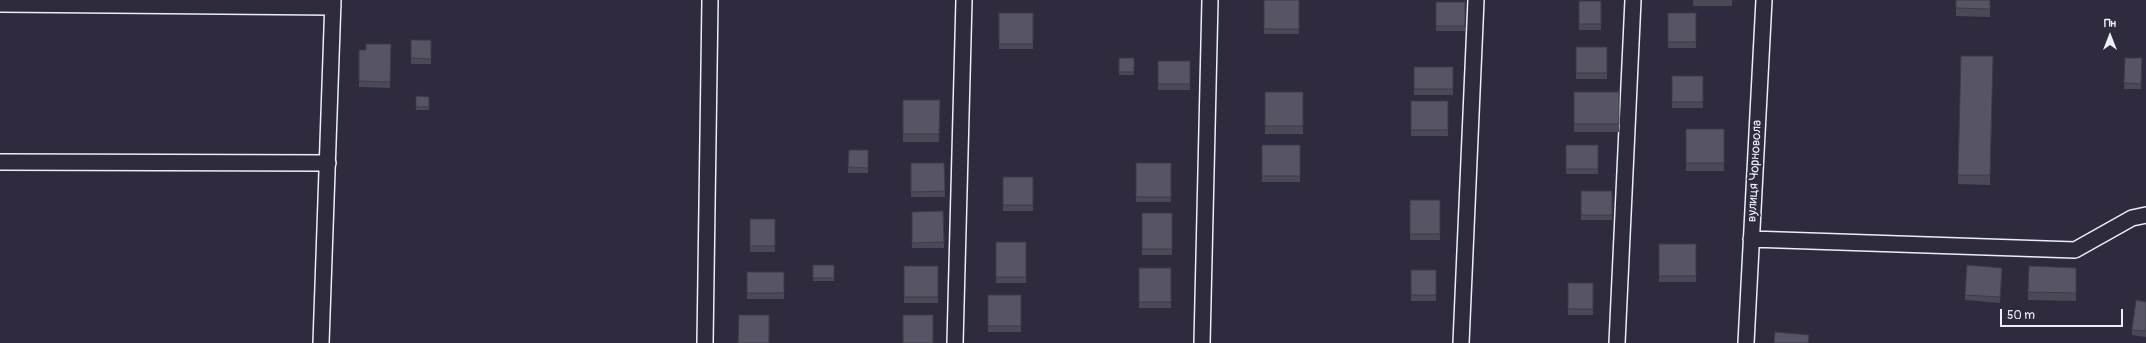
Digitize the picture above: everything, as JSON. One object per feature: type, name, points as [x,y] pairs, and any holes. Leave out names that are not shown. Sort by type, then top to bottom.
[{"type":"street","points":[[705,343],[710,0]]},
{"type":"street","points":[[955,343],[964,0]]},
{"type":"street","points":[[1202,343],[1210,0]]},
{"type":"street","points":[[1461,343],[1476,0]]},
{"type":"street","points":[[1617,343],[1633,0]]},
{"type":"street","name":"вулиця Чорновола","points":[[1746,343],[1764,0]]},
{"type":"street","points":[[0,4],[333,3],[320,343]]},
{"type":"street","points":[[0,162],[328,163]]},
{"type":"street","points":[[1751,239],[2075,250],[2132,218],[2146,215]]},
{"type":"building","points":[[1264,0],[1299,0],[1299,29],[1264,29]]},
{"type":"building","points":[[1956,0],[1990,0],[1990,9],[1956,8]]},
{"type":"building","points":[[1579,1],[1601,1],[1601,24],[1579,24]]},
{"type":"building","points":[[1436,2],[1465,2],[1465,26],[1436,26]]},
{"type":"building","points":[[999,13],[1033,13],[1033,44],[999,44]]},
{"type":"building","points":[[1668,13],[1696,13],[1696,42],[1668,42]]},
{"type":"building","points":[[411,40],[431,40],[431,59],[411,58]]},
{"type":"building","points":[[366,44],[391,44],[390,82],[359,81],[359,50],[366,50]]},
{"type":"building","points":[[1576,47],[1607,47],[1607,73],[1576,73]]},
{"type":"building","points":[[1961,56],[1993,56],[1990,175],[1958,175]]},
{"type":"building","points":[[1119,58],[1134,58],[1134,72],[1119,72]]},
{"type":"building","points":[[2125,58],[2142,58],[2141,84],[2124,83]]},
{"type":"building","points":[[1158,61],[1190,61],[1190,84],[1158,84]]},
{"type":"building","points":[[1414,67],[1453,67],[1453,89],[1414,89]]},
{"type":"building","points":[[1672,76],[1703,76],[1703,102],[1672,102]]},
{"type":"building","points":[[1265,92],[1303,92],[1303,126],[1265,126]]},
{"type":"building","points":[[1574,92],[1619,92],[1619,124],[1574,124]]},
{"type":"building","points":[[416,96],[429,97],[429,107],[416,107]]},
{"type":"building","points":[[903,100],[940,100],[939,134],[903,134]]},
{"type":"building","points":[[1411,101],[1448,101],[1448,130],[1411,130]]},
{"type":"building","points":[[1686,129],[1724,129],[1724,163],[1686,163]]},
{"type":"building","points":[[1262,145],[1300,145],[1300,176],[1262,176]]},
{"type":"building","points":[[1566,145],[1598,145],[1598,169],[1566,169]]},
{"type":"building","points":[[849,150],[868,150],[868,168],[848,167]]},
{"type":"building","points":[[911,163],[944,163],[945,191],[911,192]]},
{"type":"building","points":[[1136,163],[1171,163],[1171,197],[1136,197]]},
{"type":"building","points":[[1003,177],[1033,177],[1033,205],[1003,205]]},
{"type":"building","points":[[1581,191],[1612,191],[1612,215],[1581,215]]},
{"type":"building","points":[[1410,200],[1440,200],[1440,234],[1410,234]]},
{"type":"building","points":[[943,211],[944,242],[912,243],[912,212]]},
{"type":"building","points":[[1142,213],[1172,213],[1172,249],[1142,249]]},
{"type":"building","points":[[750,219],[775,219],[775,246],[750,246]]},
{"type":"building","points":[[996,242],[1026,242],[1026,277],[996,277]]},
{"type":"building","points":[[1659,244],[1696,244],[1696,276],[1659,276]]},
{"type":"building","points":[[813,265],[834,265],[834,278],[813,278]]},
{"type":"building","points":[[1967,265],[2002,268],[2000,297],[1965,295]]},
{"type":"building","points":[[904,266],[938,266],[938,297],[904,297]]},
{"type":"building","points":[[2029,266],[2076,268],[2076,293],[2028,292]]},
{"type":"building","points":[[1139,268],[1171,268],[1171,302],[1139,302]]},
{"type":"building","points":[[1411,270],[1436,270],[1436,295],[1411,295]]},
{"type":"building","points":[[747,272],[784,272],[784,293],[747,293]]},
{"type":"building","points":[[1568,283],[1593,283],[1593,309],[1568,309]]},
{"type":"building","points":[[988,295],[1021,295],[1021,326],[988,326]]},
{"type":"building","points":[[2136,300],[2146,302],[2146,331],[2132,330]]},
{"type":"building","points":[[739,315],[769,315],[769,343],[738,343]]},
{"type":"building","points":[[903,315],[933,315],[933,343],[903,343]]},
{"type":"building","points":[[1775,332],[1809,335],[1808,343],[1774,343]]}]
